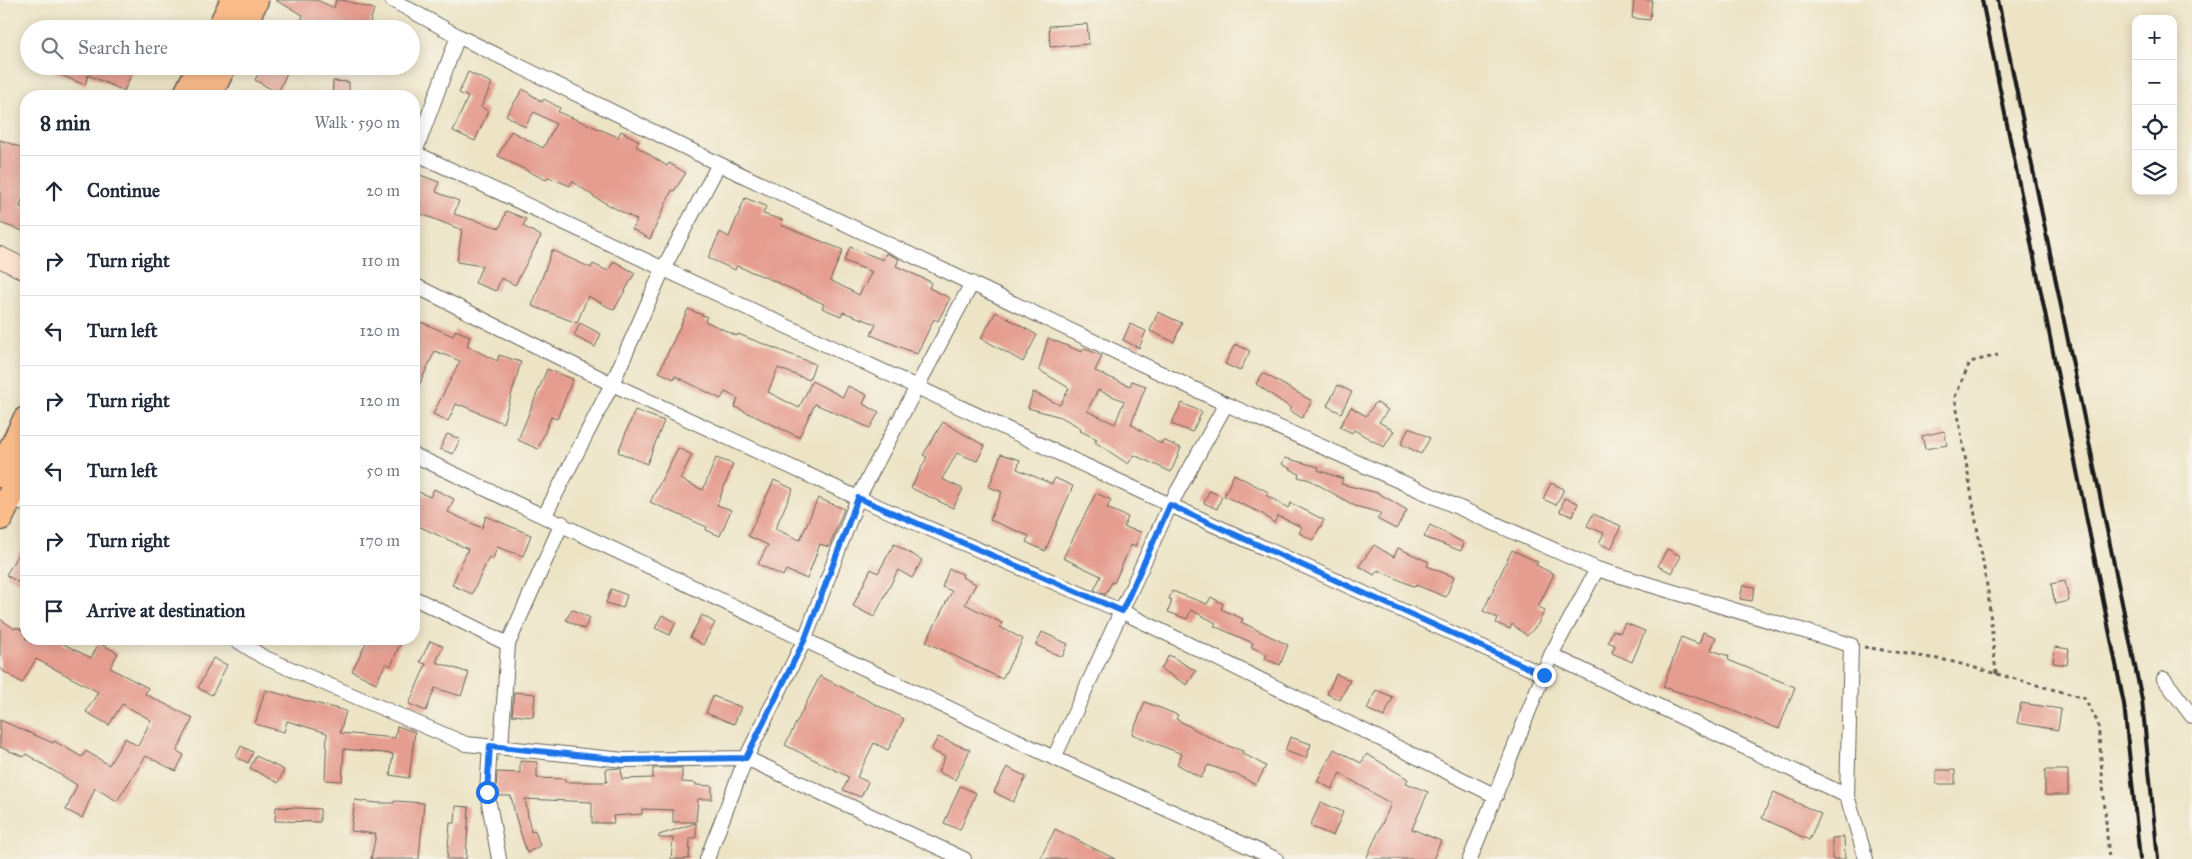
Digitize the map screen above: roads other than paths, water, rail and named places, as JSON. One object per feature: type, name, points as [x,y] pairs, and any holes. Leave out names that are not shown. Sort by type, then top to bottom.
[{"type":"highway","points":[[224,20],[234,0]]},
{"type":"highway","points":[[245,20],[255,0]]},
{"type":"highway","points":[[189,90],[196,75]]},
{"type":"highway","points":[[211,90],[218,75]]},
{"type":"highway","points":[[9,498],[20,448]]},
{"type":"highway","points":[[9,498],[20,476]]},
{"type":"street","points":[[392,0],[458,36],[719,164],[1226,404],[1598,569],[1851,645],[1847,796],[1866,859]]},
{"type":"street","points":[[420,138],[458,36]]},
{"type":"street","points":[[420,157],[1170,505],[1544,675]]},
{"type":"street","points":[[545,515],[612,384],[663,269],[719,164]]},
{"type":"street","points":[[0,258],[20,267]]},
{"type":"street","points":[[707,859],[746,758],[805,639],[858,498],[972,283]]},
{"type":"street","points":[[420,288],[612,384],[858,498],[1122,611],[1496,796]]},
{"type":"street","points":[[1054,758],[1170,505],[1226,404]]},
{"type":"street","points":[[420,458],[562,523],[1054,758],[1276,859]]},
{"type":"street","points":[[499,859],[487,792],[496,747],[508,644],[562,523]]},
{"type":"street","points":[[1470,859],[1552,655],[1598,569]]},
{"type":"street","points":[[420,601],[508,644]]},
{"type":"street","points":[[245,645],[263,656],[466,744],[624,760],[746,758],[964,859]]},
{"type":"street","points":[[1552,655],[1847,796]]},
{"type":"street","points":[[2164,679],[2192,716]]},
{"type":"railway","points":[[1982,0],[2124,704],[2140,859]]},
{"type":"railway","points":[[1998,0],[2142,700],[2158,859]]}]
